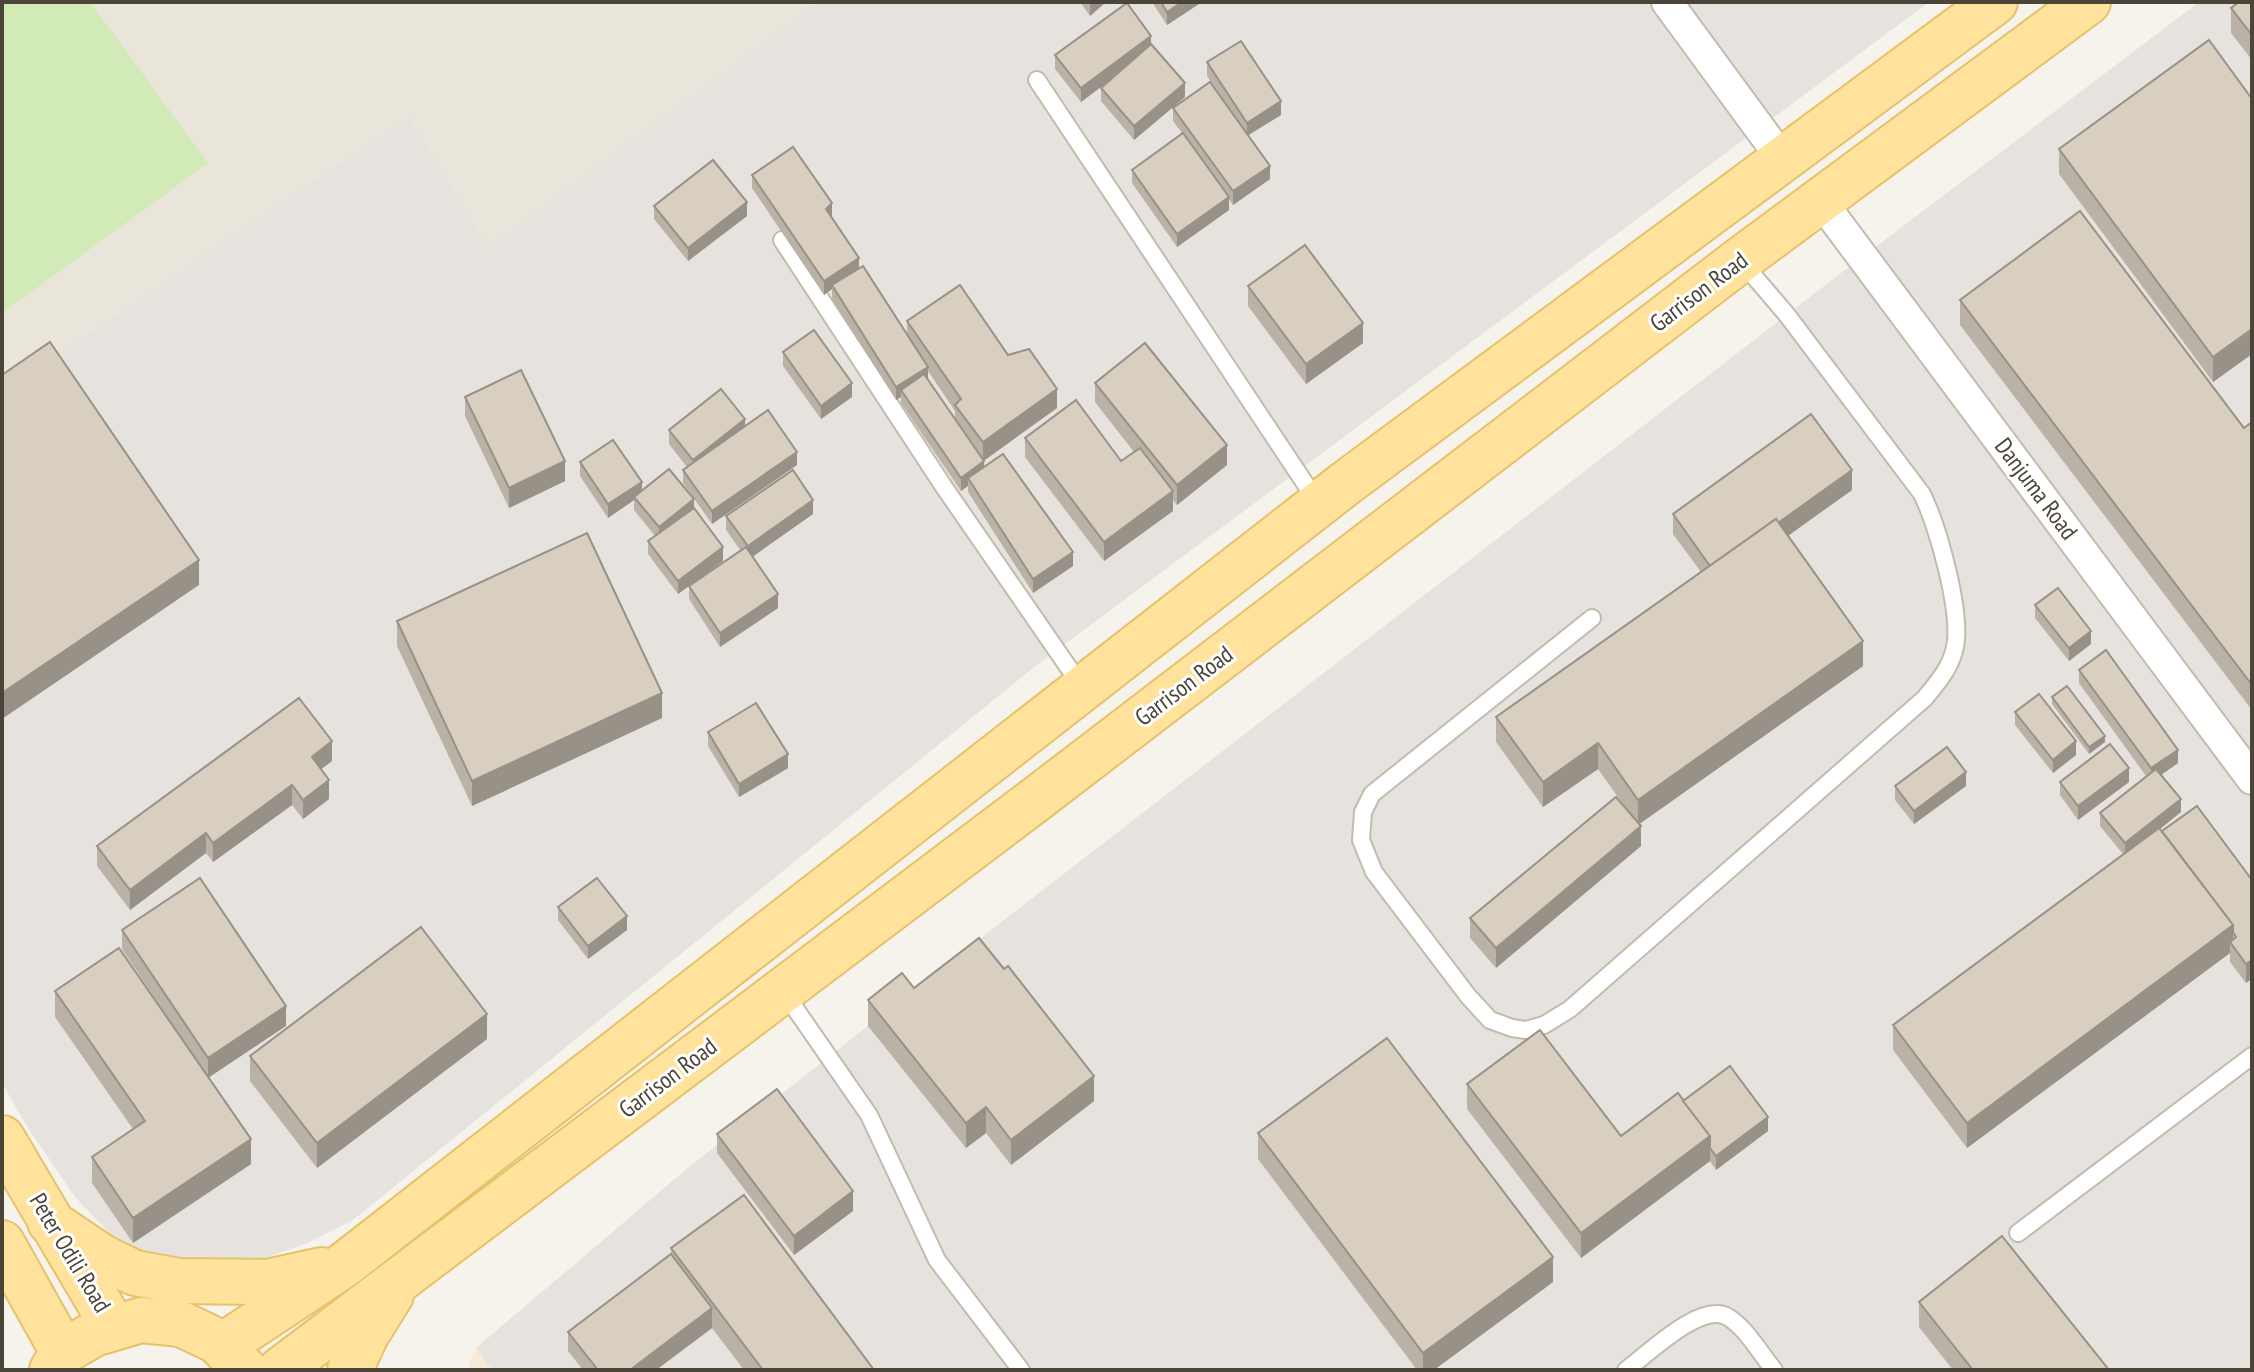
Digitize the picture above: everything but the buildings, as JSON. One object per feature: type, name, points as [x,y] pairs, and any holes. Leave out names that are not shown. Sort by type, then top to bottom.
[{"type":"main road","points":[[2,1243],[58,1361],[94,1334],[141,1320],[181,1324],[217,1341],[234,1358],[344,1265],[1319,504],[1995,2]]},
{"type":"main road","name":"Garrison Road","points":[[280,1370],[783,991],[1740,260],[2088,2]]},
{"type":"main road","name":"Peter Odili Road","points":[[2,1138],[113,1326]]},
{"type":"main road","points":[[50,1222],[102,1257],[135,1273],[179,1281],[267,1282],[344,1265]]},
{"type":"main road","points":[[350,1370],[366,1335],[401,1278]]},
{"type":"street","points":[[1667,2],[1783,160]]},
{"type":"street","name":"Danjuma Road","points":[[1820,200],[2252,779]]},
{"type":"lane","points":[[1037,80],[1319,504]]},
{"type":"lane","points":[[782,240],[944,487],[1083,688]]},
{"type":"lane","points":[[1592,618],[1372,794],[1363,812],[1361,840],[1374,872],[1468,996],[1490,1020],[1512,1028],[1526,1030],[1544,1025],[1570,1009],[1653,938],[1925,698],[1948,670],[1956,648],[1957,617],[1932,514],[1922,494],[1787,315],[1740,260]]},
{"type":"lane","points":[[783,991],[869,1115],[937,1260],[1021,1370]]},
{"type":"lane","points":[[2018,1233],[2252,1056]]},
{"type":"lane","points":[[1626,1370],[1693,1320],[1708,1313],[1725,1315],[1740,1327],[1774,1370]]},
{"type":"shaded area","points":[[2,2],[819,2],[488,249],[409,116],[2,392]]},
{"type":"shaded area","points":[[819,2],[1929,2],[1038,664],[353,1220],[307,1243],[260,1260],[178,1262],[137,1252],[112,1236],[75,1197],[2,1083],[2,392],[409,116],[488,248]]},
{"type":"shaded area","points":[[2199,2],[2252,2],[2252,1370],[492,1370],[476,1348],[689,1167],[1828,283]]},
{"type":"shaded area","points":[[476,1348],[492,1370],[467,1370]]},
{"type":"green space","points":[[2,2],[90,2],[208,163],[2,313]]}]
